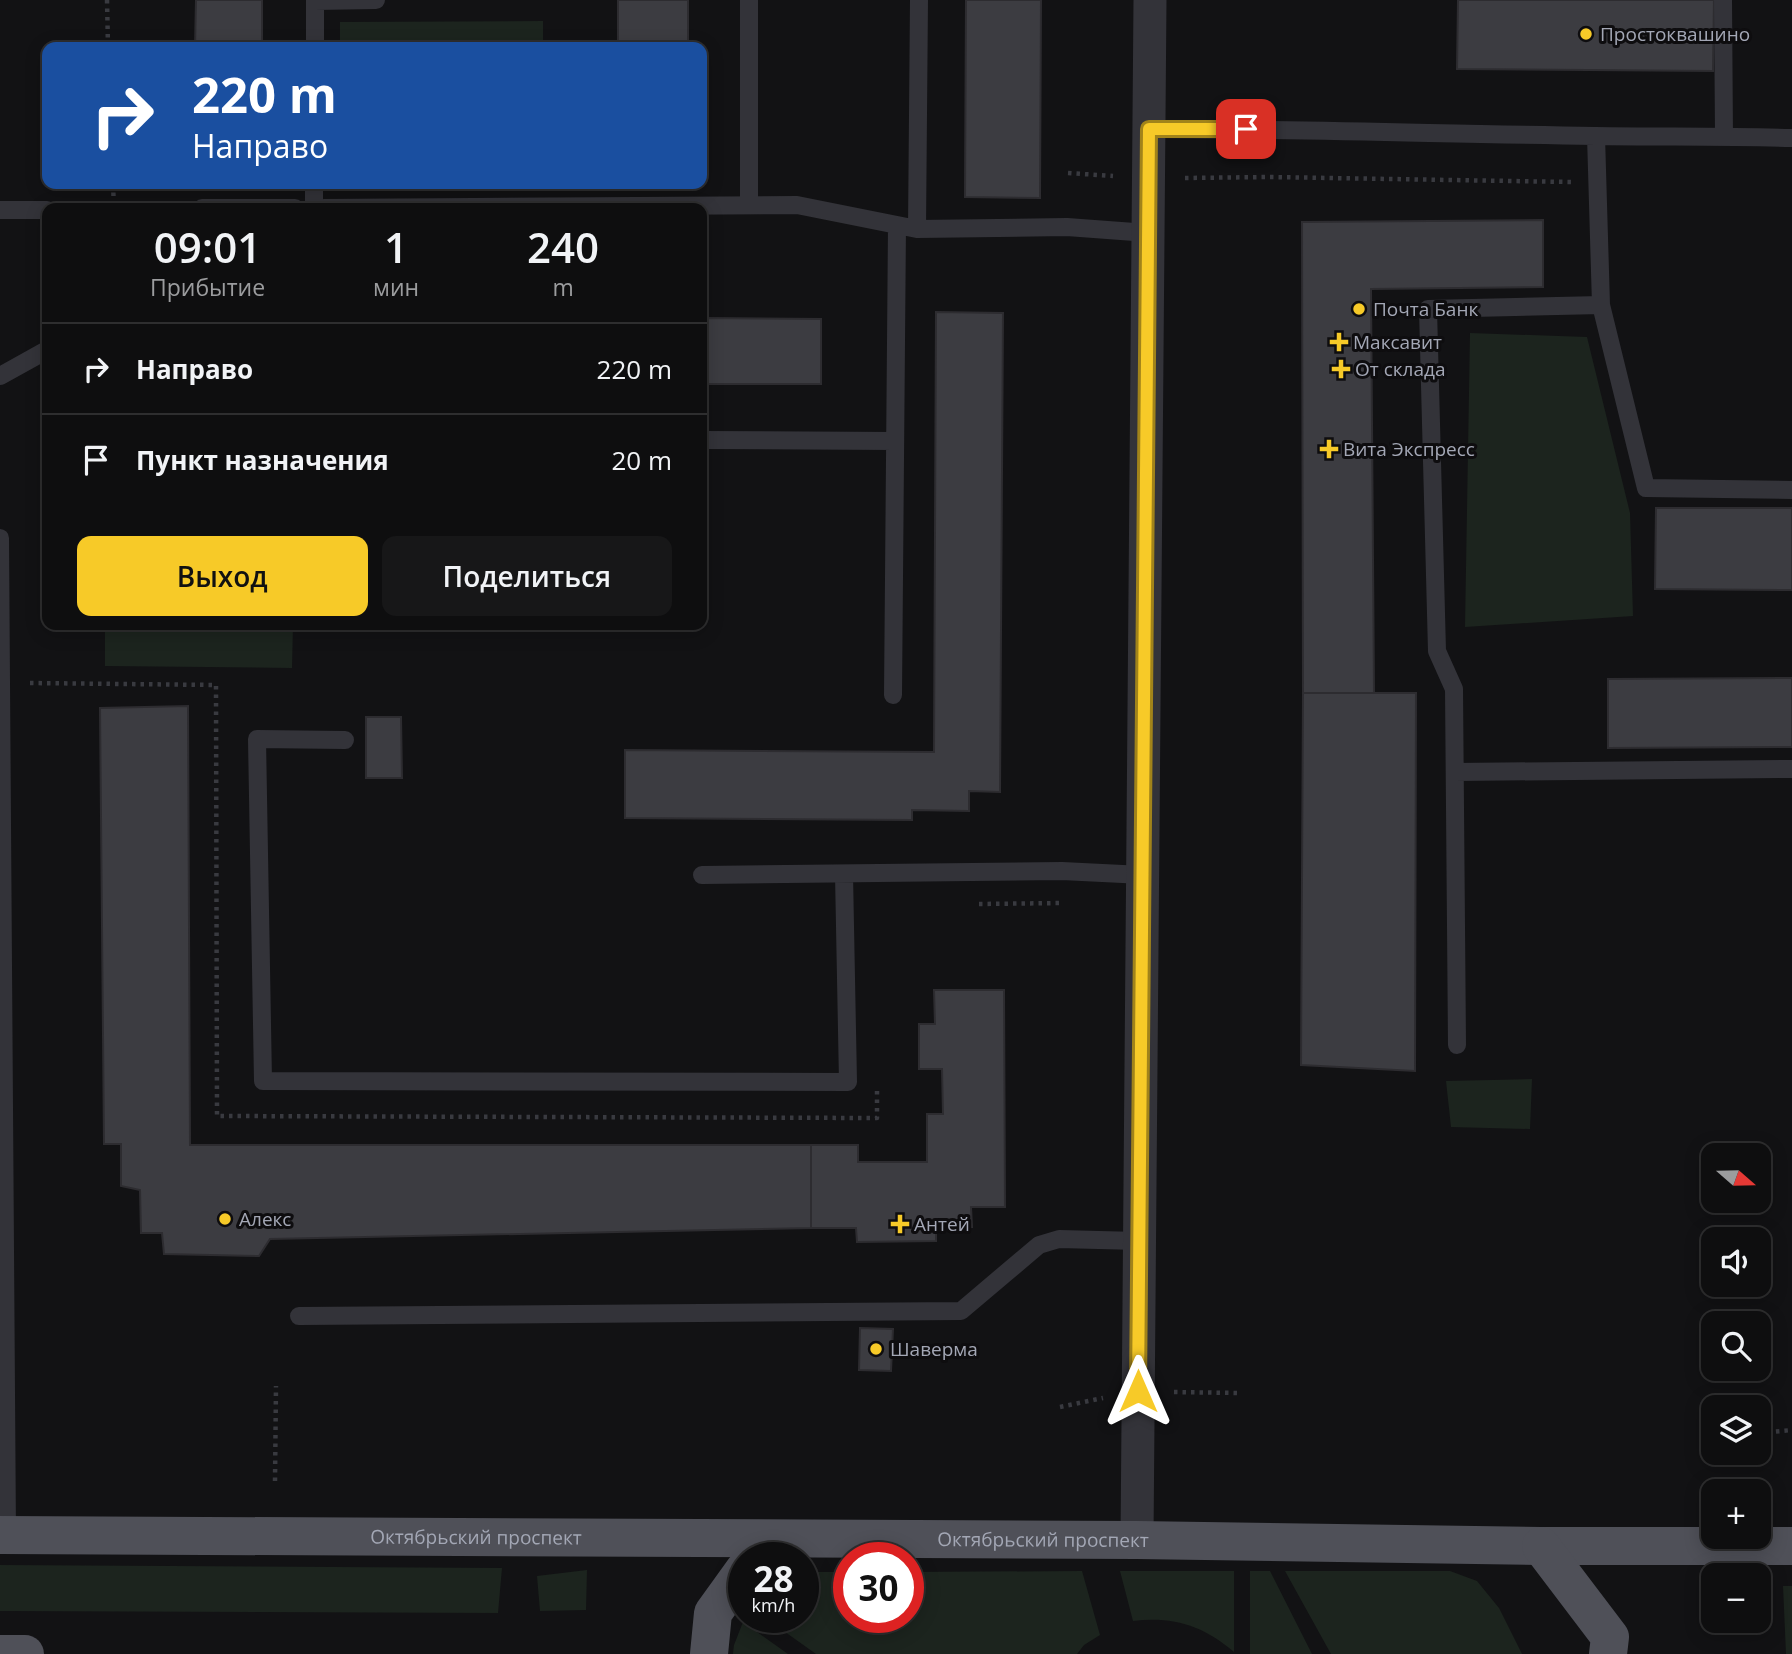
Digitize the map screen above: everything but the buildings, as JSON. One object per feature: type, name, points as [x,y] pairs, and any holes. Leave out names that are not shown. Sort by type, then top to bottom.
[{"type":"main road","name":"Октябрьский проспект","points":[[3,1535],[728,1547]]},
{"type":"main road","name":"Октябрьский проспект","points":[[819,1547],[1137,1541],[1541,1546],[1792,1545]]},
{"type":"main road","points":[[1541,1546],[1610,1637],[1608,1654]]},
{"type":"main road","points":[[709,1654],[713,1613],[728,1592]]},
{"type":"main road","points":[[0,1654],[25,1654]]},
{"type":"street","points":[[1137,1541],[1150,0]]},
{"type":"lane","points":[[314,42],[315,0],[376,0]]},
{"type":"lane","points":[[748,0],[749,205]]},
{"type":"lane","points":[[917,229],[919,0]]},
{"type":"lane","points":[[1723,0],[1724,136]]},
{"type":"lane","points":[[1149,129],[1792,138]]},
{"type":"lane","points":[[1595,136],[1601,305],[1646,488],[1792,490]]},
{"type":"lane","points":[[707,205],[797,205],[917,229],[1067,227],[1148,233]]},
{"type":"lane","points":[[0,210],[42,209]]},
{"type":"lane","points":[[893,695],[897,225]]},
{"type":"lane","points":[[1457,1045],[1454,689],[1437,651],[1428,309],[1601,305]]},
{"type":"lane","points":[[0,376],[42,353]]},
{"type":"lane","points":[[707,440],[895,441]]},
{"type":"lane","points":[[0,538],[3,1535]]},
{"type":"lane","points":[[345,740],[257,739],[263,1081],[848,1082],[844,874]]},
{"type":"lane","points":[[1455,772],[1792,769]]},
{"type":"lane","points":[[702,875],[1062,871],[1143,875]]},
{"type":"lane","points":[[299,1316],[961,1311],[1039,1245],[1059,1239],[1139,1241]]},
{"type":"path","points":[[107,0],[108,42]]},
{"type":"path","points":[[1068,173],[1149,178],[1597,182]]},
{"type":"path","points":[[20,683],[216,685],[217,1116],[877,1118],[877,1078]]},
{"type":"path","points":[[968,904],[1062,904]]},
{"type":"path","points":[[275,1480],[276,1386]]},
{"type":"path","points":[[1771,1432],[1792,1430]]},
{"type":"shaded area","points":[[543,21],[543,42],[340,42],[340,22]]},
{"type":"shaded area","points":[[1470,333],[1587,337],[1630,513],[1633,616],[1465,627]]},
{"type":"shaded area","points":[[105,630],[293,630],[292,668],[105,666]]},
{"type":"shaded area","points":[[1532,1079],[1530,1129],[1451,1127],[1446,1081]]},
{"type":"shaded area","points":[[0,1565],[502,1568],[498,1613],[0,1611]]},
{"type":"shaded area","points":[[587,1570],[586,1610],[540,1611],[537,1576]]},
{"type":"shaded area","points":[[1082,1571],[1100,1635],[1084,1645],[1077,1654],[816,1654],[786,1633],[819,1633],[819,1572],[833,1572],[833,1633],[924,1633],[924,1572]]},
{"type":"shaded area","points":[[1120,1571],[1234,1571],[1234,1652],[1211,1635],[1187,1625],[1161,1620],[1133,1621]]},
{"type":"shaded area","points":[[1250,1571],[1270,1571],[1312,1654],[1250,1654]]},
{"type":"shaded area","points":[[1285,1571],[1450,1571],[1477,1581],[1499,1608],[1522,1654],[1331,1654]]},
{"type":"shaded area","points":[[1783,1586],[1792,1586],[1792,1654],[1786,1654]]},
{"type":"shaded area","points":[[739,1633],[758,1633],[788,1654],[733,1654]]},
{"type":"place","name":"Простоквашино","points":[[1586,34]]},
{"type":"place","name":"Почта Банк","points":[[1359,309]]},
{"type":"place","name":"Максавит","points":[[1339,342]]},
{"type":"place","name":"От склада","points":[[1341,369]]},
{"type":"place","name":"Вита Экспресс","points":[[1329,449]]},
{"type":"place","name":"Алекс","points":[[225,1219]]},
{"type":"place","name":"Антей","points":[[900,1224]]},
{"type":"place","name":"Шаверма","points":[[876,1349]]},
{"type":"route","points":[[1138,1391],[1149,129],[1246,129]]}]
